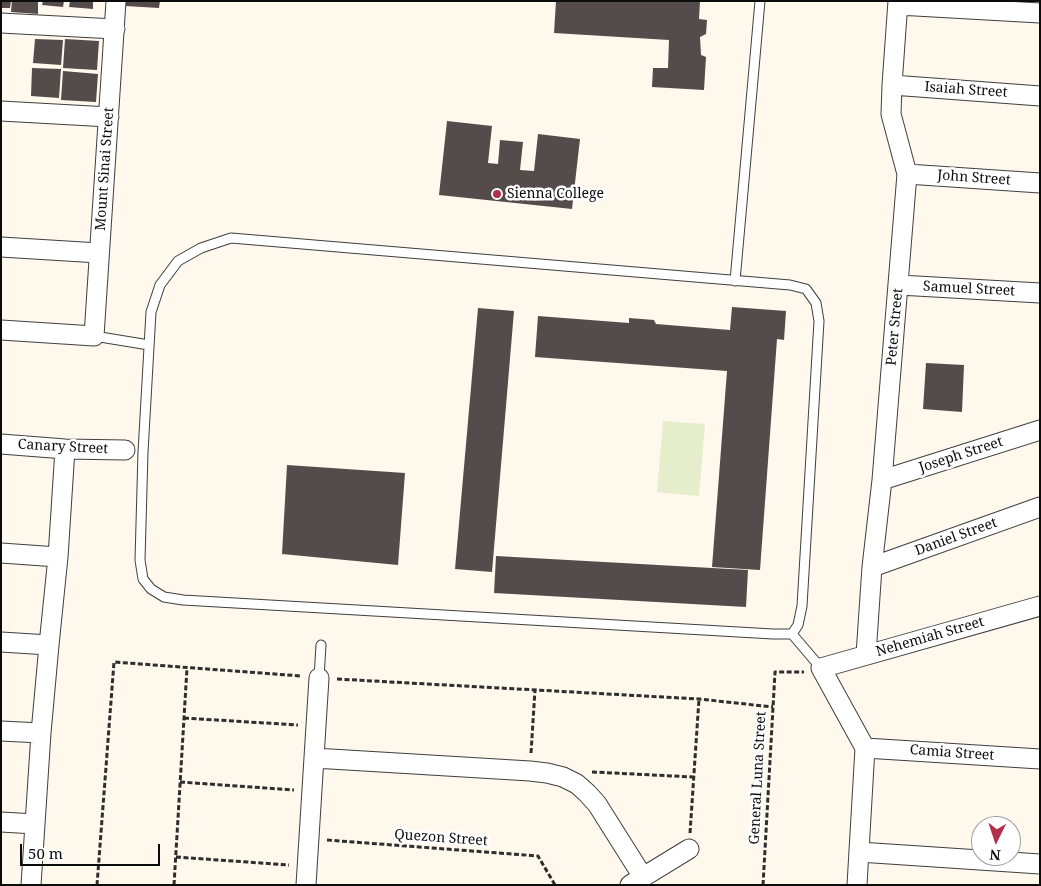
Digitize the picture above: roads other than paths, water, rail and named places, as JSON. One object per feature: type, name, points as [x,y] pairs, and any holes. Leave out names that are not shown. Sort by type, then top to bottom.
[{"type":"street","name":"Mount Sinai Street","points":[[94,336],[116,1]]},
{"type":"street","points":[[898,3],[1040,13]]},
{"type":"street","name":"Peter Street","points":[[866,655],[872,566],[882,480],[907,174],[891,114],[898,3]]},
{"type":"street","points":[[1,23],[114,29]]},
{"type":"street","name":"Isaiah Street","points":[[892,85],[1040,96]]},
{"type":"street","points":[[1,111],[109,117]]},
{"type":"street","name":"John Street","points":[[907,174],[1040,183]]},
{"type":"street","points":[[1,247],[100,253]]},
{"type":"street","name":"Samuel Street","points":[[899,285],[1040,293]]},
{"type":"street","points":[[1,330],[94,336]]},
{"type":"street","name":"Joseph Street","points":[[882,480],[1040,430]]},
{"type":"street","name":"Canary Street","points":[[1,444],[65,449],[134,451]]},
{"type":"street","points":[[31,885],[48,645],[58,557],[65,449]]},
{"type":"street","name":"Daniel Street","points":[[872,566],[1040,507]]},
{"type":"street","points":[[1,553],[58,557]]},
{"type":"street","name":"Nehemiah Street","points":[[821,668],[1040,606]]},
{"type":"street","points":[[1,642],[48,645]]},
{"type":"street","points":[[821,668],[865,748],[857,885]]},
{"type":"street","points":[[307,876],[319,678]]},
{"type":"street","points":[[1,730],[42,733]]},
{"type":"street","name":"Camia Street","points":[[865,748],[1040,759]]},
{"type":"street","points":[[314,758],[530,771],[564,777],[577,784],[597,804],[636,881],[689,849]]},
{"type":"street","points":[[1,822],[35,824]]},
{"type":"street","points":[[859,852],[1040,864]]},
{"type":"lane","points":[[735,281],[760,1]]},
{"type":"lane","points":[[792,634],[798,625],[802,606],[818,320],[816,303],[806,289],[790,285],[231,238],[201,248],[178,261],[160,285],[151,312],[149,345],[134,451],[141,570],[143,579],[151,588],[164,597],[193,601],[792,634],[821,668]]},
{"type":"lane","points":[[94,336],[149,345]]},
{"type":"lane","points":[[319,678],[321,645]]},
{"type":"place","name":"Sienna College","points":[[497,194]]}]
